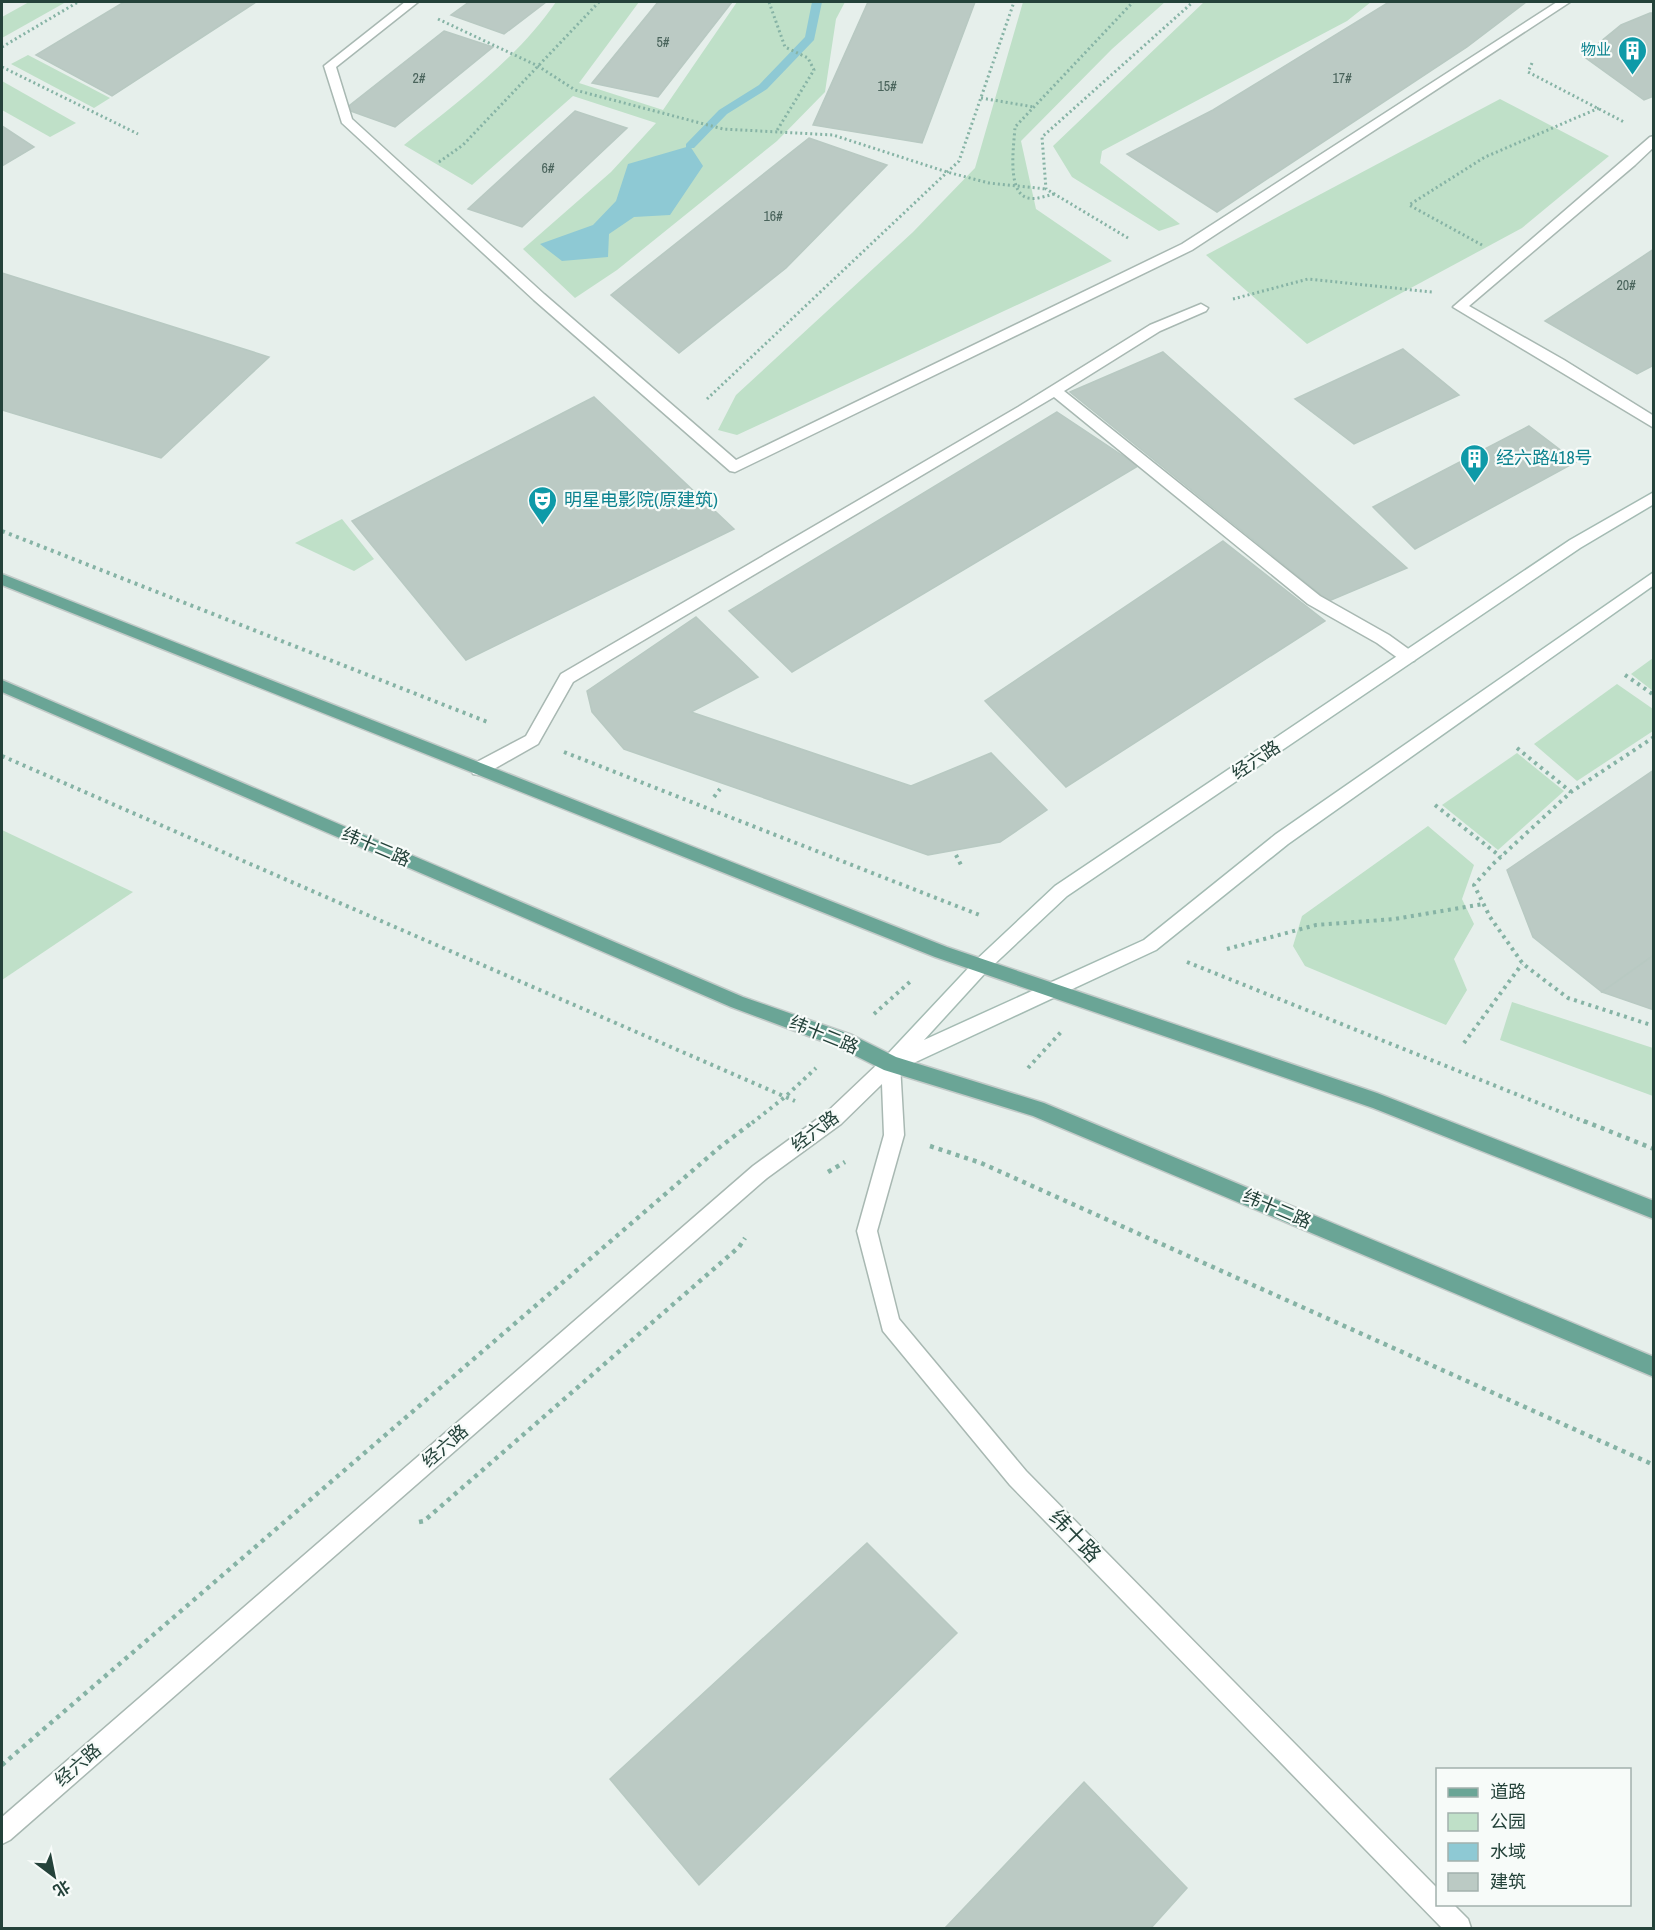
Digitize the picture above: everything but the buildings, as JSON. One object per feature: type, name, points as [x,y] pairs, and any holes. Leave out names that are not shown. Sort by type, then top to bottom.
[{"type":"main road","points":[[2,579],[981,966],[1377,1101],[1653,1210]]},
{"type":"main road","name":"纬十二路","points":[[2,686],[726,998],[845,1041],[891,1064],[1038,1109],[1653,1367]]},
{"type":"street","points":[[410,3],[330,66],[346,120],[538,297],[735,467],[1187,247],[1564,2]]},
{"type":"street","points":[[1652,419],[1460,307],[1512,261],[1566,220],[1653,140]]},
{"type":"street","points":[[479,769],[532,740],[567,678],[1155,328],[1201,308]]},
{"type":"street","points":[[1054,390],[1314,600],[1383,639],[1408,657]]},
{"type":"street","name":"经六路","points":[[2,1832],[760,1172],[834,1118],[891,1064],[981,966],[1061,891],[1575,544],[1653,496]]},
{"type":"street","name":"经六路","points":[[891,1064],[1150,945],[1282,839],[1653,577]]},
{"type":"street","name":"纬十路","points":[[891,1064],[894,1135],[867,1231],[890,1324],[1018,1478],[1436,1905]]},
{"type":"street","name":"纬十路","points":[[1437,1906],[1459,1929]]},
{"type":"path","points":[[2,47],[78,2]]},
{"type":"path","points":[[413,182],[463,145],[599,2]]},
{"type":"path","points":[[769,2],[785,47],[808,58],[814,70],[776,132]]},
{"type":"path","points":[[682,422],[959,161],[1014,2]]},
{"type":"path","points":[[1054,194],[1029,199],[1020,195],[1014,186],[1015,127],[1133,2]]},
{"type":"path","points":[[1046,189],[1042,137],[1192,2]]},
{"type":"path","points":[[410,3],[538,66],[575,90],[693,123],[723,129],[833,135],[947,172],[989,183],[1046,189],[1163,259]]},
{"type":"path","points":[[1532,61],[1528,72],[1626,123]]},
{"type":"path","points":[[2,67],[138,134]]},
{"type":"path","points":[[981,98],[1035,107]]},
{"type":"path","points":[[1512,261],[1409,205],[1485,157],[1599,108]]},
{"type":"path","points":[[1201,308],[1308,279],[1375,284],[1471,297]]},
{"type":"path","points":[[2,531],[1020,931]]},
{"type":"path","points":[[1625,675],[1653,695]]},
{"type":"path","points":[[1653,737],[1571,792],[1500,857],[1474,885],[1483,904],[1523,964],[1568,998],[1653,1026]]},
{"type":"path","points":[[1517,748],[1571,792]]},
{"type":"path","points":[[2,756],[834,1118]]},
{"type":"path","points":[[714,797],[720,789]]},
{"type":"path","points":[[1435,805],[1500,857]]},
{"type":"path","points":[[956,855],[962,867]]},
{"type":"path","points":[[1227,949],[1316,925],[1395,919],[1483,904]]},
{"type":"path","points":[[1150,945],[1202,969],[1653,1149]]},
{"type":"path","points":[[1464,1043],[1523,964]]},
{"type":"path","points":[[894,1135],[981,1163],[1653,1466]]},
{"type":"green space","points":[[29,2],[66,2],[2,38],[2,17]]},
{"type":"green space","points":[[556,2],[639,2],[579,83],[663,110],[737,2],[845,2],[836,19],[825,92],[777,141],[617,270],[575,298],[523,249],[611,172],[656,123],[573,96],[472,185],[404,145],[486,79],[523,43]]},
{"type":"green space","points":[[1023,2],[1165,2],[1112,49],[1021,141],[1036,209],[1112,261],[737,435],[718,430],[736,395],[913,232],[975,168]]},
{"type":"green space","points":[[1204,2],[1371,2],[1347,21],[1102,151],[1100,163],[1180,224],[1159,231],[1072,177],[1053,146]]},
{"type":"green space","points":[[28,55],[110,98],[94,108],[11,64]]},
{"type":"green space","points":[[2,81],[76,123],[50,137],[2,110]]},
{"type":"green space","points":[[1500,99],[1609,156],[1522,228],[1307,344],[1206,255]]},
{"type":"green space","points":[[342,519],[374,559],[354,571],[295,543]]},
{"type":"green space","points":[[1653,658],[1653,691],[1631,674]]},
{"type":"green space","points":[[1617,684],[1653,709],[1653,731],[1577,781],[1534,744]]},
{"type":"green space","points":[[1517,753],[1564,791],[1498,850],[1442,805]]},
{"type":"green space","points":[[1428,826],[1474,865],[1462,899],[1474,924],[1454,959],[1467,990],[1446,1025],[1305,966],[1293,946],[1302,916]]},
{"type":"green space","points":[[2,830],[133,892],[2,980]]},
{"type":"green space","points":[[1512,1002],[1653,1048],[1653,1096],[1500,1040]]},
{"type":"water","points":[[690,146],[703,166],[670,215],[634,217],[609,234],[608,257],[562,261],[540,244],[593,225],[616,201],[628,164]]},
{"type":"waterway","points":[[690,146],[723,112],[763,87],[810,38],[817,2]]},
{"type":"place","name":"物业","points":[[1632,76]]},
{"type":"place","name":"经六路418号","points":[[1475,484]]},
{"type":"place","name":"明星电影院(原建筑)","points":[[543,526]]}]
